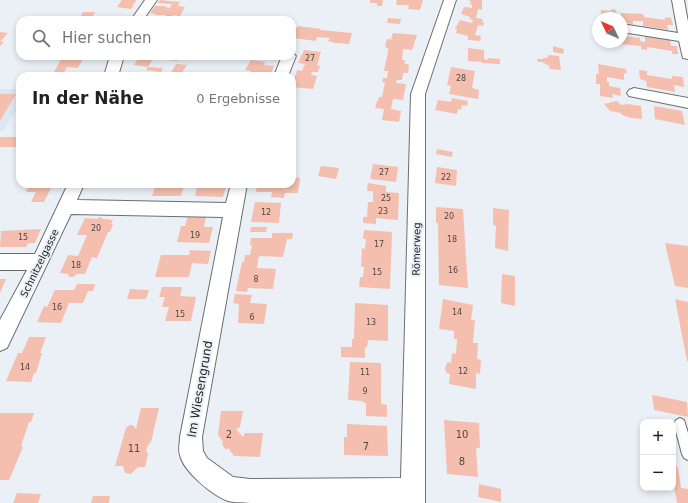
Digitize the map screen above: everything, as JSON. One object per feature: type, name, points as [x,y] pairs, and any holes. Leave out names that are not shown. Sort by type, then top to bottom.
[{"type":"street","points":[[140,16],[151,0]]},
{"type":"street","name":"Römerweg","points":[[413,496],[418,94],[450,0]]},
{"type":"street","points":[[678,0],[688,54]]},
{"type":"street","points":[[628,29],[685,38]]},
{"type":"street","points":[[112,72],[116,60]]},
{"type":"street","points":[[283,72],[287,60]]},
{"type":"street","points":[[634,93],[688,102]]},
{"type":"street","name":"Schnitzelgasse","points":[[0,341],[67,207],[74,188]]},
{"type":"street","name":"Im Wiesengrund","points":[[238,188],[191,437],[191,455],[200,466],[229,489],[250,491],[413,496]]},
{"type":"street","points":[[67,207],[233,210]]},
{"type":"street","points":[[0,262],[40,262]]},
{"type":"lane","points":[[680,424],[688,454]]},
{"type":"shaded area","points":[[0,89],[16,89],[16,111],[3,131],[0,131]]},
{"type":"building","points":[[122,0],[136,1],[131,9],[117,7]]},
{"type":"building","points":[[160,0],[180,2],[178,6],[185,7],[180,16],[155,15],[156,14],[150,13],[155,6],[166,6],[165,7],[170,8],[172,4],[158,3]]},
{"type":"building","points":[[370,0],[383,0],[382,6],[377,6],[377,3],[370,3]]},
{"type":"building","points":[[397,0],[423,0],[420,10],[408,9],[409,5],[396,5]]},
{"type":"building","points":[[467,0],[482,0],[482,10],[478,9],[476,18],[483,19],[482,22],[484,22],[483,26],[478,25],[475,35],[481,36],[480,41],[468,40],[468,36],[456,33],[457,29],[455,29],[460,20],[472,23],[473,20],[470,19],[470,17],[461,14],[464,7],[472,8],[472,5],[470,4],[471,1]]},
{"type":"building","points":[[611,9],[616,10],[616,12],[601,12],[601,10],[611,11]]},
{"type":"building","points":[[83,12],[95,12],[93,16],[81,16]]},
{"type":"building","points":[[628,13],[643,14],[644,17],[665,20],[665,17],[671,18],[673,25],[667,25],[668,30],[643,26],[643,21],[633,21],[633,24],[628,23]]},
{"type":"building","points":[[388,18],[401,19],[400,24],[387,23]]},
{"type":"building","points":[[298,26],[352,33],[349,44],[335,43],[328,41],[330,38],[317,37],[316,41],[296,38]]},
{"type":"building","points":[[0,32],[8,33],[0,42]]},
{"type":"building","points":[[393,33],[417,35],[412,50],[403,49],[402,60],[405,60],[404,63],[409,65],[408,73],[403,73],[402,80],[397,80],[396,83],[406,84],[403,100],[393,99],[391,109],[401,111],[399,122],[382,120],[384,109],[375,108],[379,97],[382,97],[385,82],[382,82],[383,78],[387,78],[388,71],[384,71],[388,48],[385,47],[387,39],[393,40],[391,39]]},
{"type":"building","points":[[645,36],[670,40],[671,46],[677,46],[678,54],[672,54],[672,51],[647,47],[647,50],[641,49],[641,46],[628,45],[628,37],[640,38],[640,41],[645,42]]},
{"type":"building","points":[[553,46],[564,49],[563,54],[553,52]]},
{"type":"building","points":[[468,48],[484,50],[484,59],[500,59],[500,64],[468,61]]},
{"type":"building","points":[[304,50],[321,52],[317,65],[320,66],[318,72],[312,72],[311,75],[317,76],[313,89],[296,87],[297,70],[302,71],[305,64],[298,63]]},
{"type":"building","points":[[548,55],[559,56],[561,70],[550,69],[549,66],[542,62],[538,62],[537,59],[548,57]]},
{"type":"building","points":[[61,60],[82,60],[78,68],[67,67],[64,72],[54,72]]},
{"type":"building","points":[[137,60],[152,60],[148,67],[134,65]]},
{"type":"building","points":[[251,60],[265,62],[264,65],[274,66],[272,72],[250,72],[245,70]]},
{"type":"building","points":[[176,64],[187,65],[182,72],[172,72]]},
{"type":"building","points":[[598,64],[626,69],[627,74],[624,73],[624,80],[607,77],[609,86],[620,88],[621,96],[612,94],[613,98],[600,96],[600,84],[596,84],[596,74],[599,74]]},
{"type":"building","points":[[148,67],[163,68],[161,72],[146,70]]},
{"type":"building","points":[[451,67],[475,71],[472,88],[479,90],[478,99],[449,94],[451,86],[447,85]]},
{"type":"building","points":[[639,70],[647,71],[647,75],[659,77],[672,79],[672,76],[683,77],[684,87],[674,85],[675,92],[647,87],[646,81],[640,79]]},
{"type":"building","points":[[0,94],[16,94],[0,121]]},
{"type":"building","points":[[452,98],[468,101],[467,106],[462,105],[461,110],[458,109],[457,114],[435,110],[438,100],[451,102]]},
{"type":"building","points":[[617,101],[621,105],[627,104],[641,106],[642,119],[631,118],[622,115],[621,113],[610,111],[604,104]]},
{"type":"building","points":[[654,106],[682,111],[685,125],[655,119]]},
{"type":"building","points":[[0,137],[16,137],[16,147],[0,147]]},
{"type":"building","points":[[437,149],[453,152],[452,157],[436,154]]},
{"type":"building","points":[[373,164],[398,167],[396,182],[370,179]]},
{"type":"building","points":[[321,166],[339,168],[336,179],[318,176]]},
{"type":"building","points":[[437,167],[457,170],[456,186],[435,183]]},
{"type":"building","points":[[296,178],[300,178],[298,193],[285,193],[284,198],[271,197],[272,192],[256,192],[256,188],[296,188]]},
{"type":"building","points":[[368,183],[386,186],[386,192],[399,193],[398,220],[376,218],[376,224],[363,223],[363,217],[367,217],[368,202],[373,202],[373,191],[367,191]]},
{"type":"building","points":[[28,188],[51,188],[44,202],[31,202],[36,192],[26,192]]},
{"type":"building","points":[[155,188],[183,188],[181,196],[152,196]]},
{"type":"building","points":[[197,188],[226,188],[223,197],[195,196]]},
{"type":"building","points":[[255,202],[281,203],[279,223],[251,222]]},
{"type":"building","points":[[436,207],[463,209],[468,288],[439,285],[438,223],[436,223]]},
{"type":"building","points":[[493,208],[509,210],[508,251],[495,248],[496,226],[493,225]]},
{"type":"building","points":[[188,215],[206,216],[204,227],[213,227],[209,243],[177,242],[181,226],[185,226]]},
{"type":"building","points":[[100,217],[113,220],[111,224],[113,224],[97,258],[92,257],[85,274],[77,274],[73,277],[69,277],[68,274],[60,273],[68,255],[78,256],[87,235],[77,235],[85,218],[97,219]]},
{"type":"building","points":[[251,227],[267,227],[266,232],[250,232]]},
{"type":"building","points":[[41,229],[35,243],[28,243],[26,247],[0,247],[1,231]]},
{"type":"building","points":[[364,230],[392,232],[390,289],[359,287],[360,277],[363,277],[364,267],[361,267],[362,248],[365,249],[366,239],[363,239]]},
{"type":"building","points":[[272,233],[293,233],[292,239],[287,239],[283,257],[259,256],[257,268],[276,269],[273,289],[248,288],[247,292],[236,291],[242,262],[244,262],[245,255],[250,255],[252,245],[250,245],[251,238],[272,238]]},
{"type":"building","points":[[665,243],[688,246],[688,288],[675,286]]},
{"type":"building","points":[[190,250],[211,251],[208,264],[192,263],[189,277],[155,277],[161,255],[189,255]]},
{"type":"building","points":[[502,274],[515,276],[515,306],[501,303]]},
{"type":"building","points":[[0,279],[6,279],[0,293]]},
{"type":"building","points":[[77,284],[95,284],[93,291],[88,291],[83,303],[69,303],[61,323],[37,322],[44,306],[47,307],[55,290],[74,290]]},
{"type":"building","points":[[162,287],[182,287],[180,296],[196,297],[191,321],[165,321],[169,307],[162,307],[165,297],[159,297]]},
{"type":"building","points":[[130,289],[149,290],[146,299],[127,299]]},
{"type":"building","points":[[235,294],[252,295],[250,303],[267,304],[264,324],[238,323],[239,304],[233,303]]},
{"type":"building","points":[[443,299],[473,305],[471,320],[475,320],[473,343],[478,343],[477,359],[481,360],[480,374],[476,373],[476,389],[449,384],[450,374],[445,370],[448,362],[451,363],[452,353],[456,354],[457,339],[454,339],[454,331],[439,329]]},
{"type":"building","points":[[675,299],[688,302],[688,361],[687,361]]},
{"type":"building","points":[[355,303],[388,305],[388,341],[368,340],[367,348],[365,347],[365,358],[341,357],[341,347],[352,347],[352,339],[354,339]]},
{"type":"building","points":[[29,337],[46,337],[40,353],[42,353],[36,373],[34,373],[31,382],[6,381],[18,353],[22,353]]},
{"type":"building","points":[[350,362],[381,363],[381,404],[387,405],[387,417],[366,416],[366,404],[362,401],[348,400]]},
{"type":"building","points":[[652,395],[687,402],[688,417],[654,410]]},
{"type":"building","points":[[141,408],[159,408],[151,442],[146,451],[148,454],[145,467],[138,467],[131,474],[125,473],[123,466],[115,466],[126,428],[133,425],[136,429]]},
{"type":"building","points":[[221,411],[243,411],[240,427],[236,429],[243,437],[245,433],[263,433],[260,457],[234,456],[228,448],[226,450],[218,435]]},
{"type":"building","points":[[0,413],[34,413],[31,422],[29,422],[21,446],[23,447],[9,480],[0,480]]},
{"type":"building","points":[[444,420],[479,423],[480,448],[476,448],[478,477],[447,474]]},
{"type":"building","points":[[347,424],[387,426],[388,456],[344,455],[344,437],[347,437]]},
{"type":"building","points":[[676,467],[678,467],[681,488],[688,489],[688,503],[677,503],[675,491]]},
{"type":"building","points":[[479,484],[501,489],[501,502],[478,497]]},
{"type":"building","points":[[17,493],[41,494],[38,503],[13,503]]},
{"type":"building","points":[[93,496],[110,496],[109,503],[91,503]]}]
